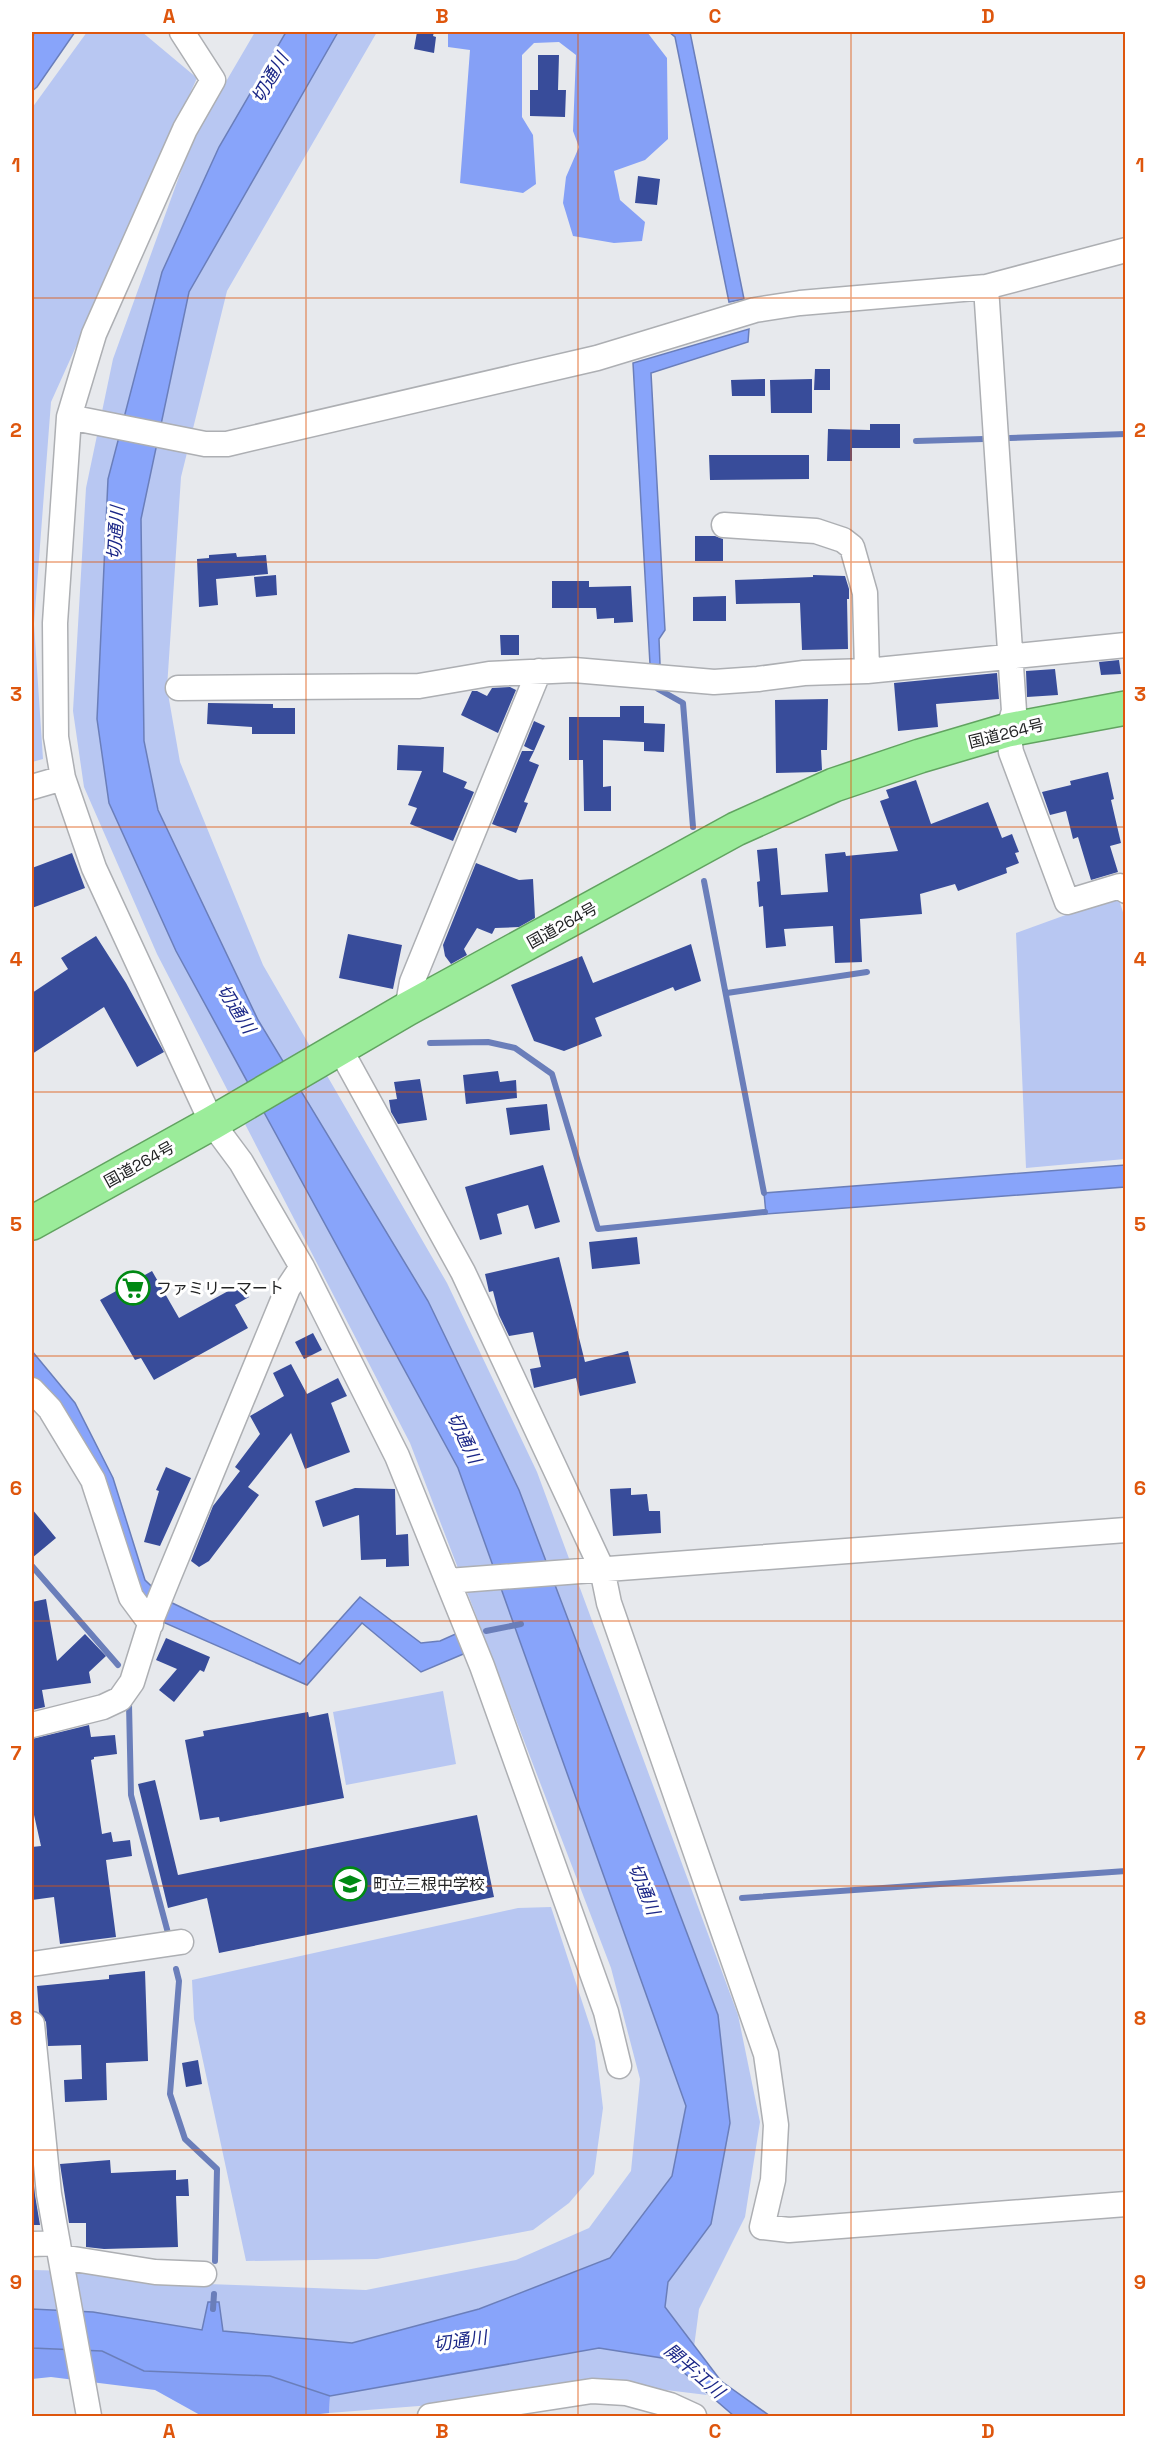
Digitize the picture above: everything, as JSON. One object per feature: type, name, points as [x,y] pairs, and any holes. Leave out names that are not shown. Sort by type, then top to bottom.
[{"type":"highway","name":"国道264号","points":[[32,1223],[218,1120],[407,1009],[736,829],[834,785],[920,756],[1008,730],[1125,708]]},
{"type":"street","points":[[182,32],[213,80],[185,129],[94,334],[74,418],[55,623],[56,736],[63,778],[94,868],[218,1120],[302,1267],[397,1456],[452,1580],[606,2012],[620,2066]]},
{"type":"street","points":[[74,418],[195,442],[226,444],[597,358],[755,310],[800,303],[986,287],[1125,250]]},
{"type":"street","points":[[986,287],[1014,711],[1008,730],[1011,752],[1019,779],[1067,902],[1120,886],[1125,891]]},
{"type":"street","points":[[724,525],[816,531],[843,540],[852,547],[865,593],[867,671]]},
{"type":"street","points":[[178,688],[419,686],[489,674],[574,670],[714,682],[804,673],[867,671],[1125,645]]},
{"type":"street","points":[[407,1009],[412,982],[539,671]]},
{"type":"street","points":[[32,787],[63,778]]},
{"type":"street","points":[[340,1049],[463,1272],[597,1569],[766,2054],[776,2125],[773,2180],[762,2227],[789,2230],[1125,2204]]},
{"type":"street","points":[[32,1725],[103,1707],[120,1699],[132,1682],[165,1587],[288,1288],[302,1267]]},
{"type":"street","points":[[32,1390],[51,1408],[93,1480],[131,1597],[152,1621]]},
{"type":"street","points":[[452,1580],[1125,1530]]},
{"type":"street","points":[[32,1964],[181,1942]]},
{"type":"street","points":[[32,2024],[49,2194],[89,2416]]},
{"type":"street","points":[[32,2244],[60,2255],[155,2272],[204,2274]]},
{"type":"street","points":[[430,2416],[592,2391],[626,2394],[670,2405],[694,2416]]},
{"type":"shaded area","points":[[87,32],[142,32],[197,78],[51,402],[34,624],[43,759],[32,762],[32,108]]},
{"type":"shaded area","points":[[255,32],[286,32],[219,147],[162,272],[108,479],[97,719],[109,803],[176,951],[458,1468],[686,2106],[672,2176],[610,2258],[479,2309],[352,2343],[222,2331],[219,2302],[208,2302],[202,2330],[93,2312],[32,2309],[32,2270],[73,2271],[208,2284],[366,2290],[516,2260],[589,2228],[631,2171],[640,2079],[611,1968],[410,1443],[157,954],[84,787],[73,711],[86,488],[113,359],[193,138]]},
{"type":"shaded area","points":[[338,32],[377,32],[227,291],[181,477],[167,688],[180,762],[263,965],[447,1283],[537,1472],[738,2015],[760,2122],[745,2217],[699,2309],[694,2347],[665,2307],[668,2282],[711,2224],[730,2123],[718,2014],[519,1490],[428,1301],[258,1020],[158,810],[144,741],[141,519],[189,292]]},
{"type":"shaded area","points":[[448,32],[647,32],[667,58],[668,139],[645,160],[614,171],[620,200],[645,222],[642,241],[614,243],[573,236],[563,203],[566,177],[579,147],[573,131],[576,55],[559,42],[534,43],[522,55],[522,117],[533,135],[536,184],[523,193],[460,183],[470,50],[448,47]]},
{"type":"shaded area","points":[[1118,896],[1126,922],[1125,1159],[1026,1168],[1016,933]]},
{"type":"shaded area","points":[[443,1691],[456,1764],[346,1785],[333,1712]]},
{"type":"shaded area","points":[[551,1907],[595,2041],[603,2108],[594,2174],[569,2203],[533,2230],[377,2259],[246,2261],[194,2019],[192,1980],[518,1908]]},
{"type":"shaded area","points":[[32,2348],[102,2351],[144,2371],[270,2376],[330,2396],[329,2413],[302,2416],[200,2415],[155,2390],[51,2377],[32,2379]]},
{"type":"shaded area","points":[[599,2348],[668,2359],[707,2395],[600,2382],[470,2402],[329,2413],[330,2396]]},
{"type":"water","points":[[34,32],[75,32],[32,91],[32,43]]},
{"type":"water","points":[[286,32],[338,32],[189,292],[141,519],[144,741],[158,810],[258,1020],[428,1301],[519,1490],[718,2015],[730,2123],[711,2224],[668,2282],[665,2307],[721,2381],[770,2416],[734,2416],[668,2359],[599,2348],[330,2396],[270,2376],[144,2371],[102,2351],[32,2348],[32,2309],[93,2312],[202,2330],[208,2302],[219,2302],[223,2331],[352,2343],[479,2309],[610,2258],[672,2176],[686,2106],[458,1468],[176,951],[109,803],[97,719],[108,479],[162,272],[219,147]]},
{"type":"water","points":[[669,32],[690,32],[744,299],[729,302],[675,37]]},
{"type":"water","points":[[749,329],[748,342],[651,373],[665,630],[659,639],[660,664],[656,666],[650,664],[633,363]]},
{"type":"water","points":[[1125,1165],[1125,1187],[766,1214],[764,1193]]},
{"type":"water","points":[[32,1351],[75,1403],[113,1478],[145,1580],[166,1600],[300,1664],[360,1597],[421,1643],[440,1641],[460,1632],[468,1652],[421,1672],[362,1623],[307,1685],[149,1616],[32,1379]]},
{"type":"building","points":[[417,32],[434,32],[433,36],[436,37],[434,53],[414,49]]},
{"type":"building","points":[[538,55],[559,55],[558,90],[566,90],[565,117],[530,116],[530,90],[538,90]]},
{"type":"building","points":[[638,176],[660,179],[657,205],[635,203]]},
{"type":"building","points":[[815,369],[830,369],[830,390],[814,390]]},
{"type":"building","points":[[765,379],[765,396],[732,396],[731,380]]},
{"type":"building","points":[[812,379],[812,413],[771,413],[770,380]]},
{"type":"building","points":[[870,424],[900,424],[900,448],[852,448],[852,461],[827,461],[828,429],[870,430]]},
{"type":"building","points":[[709,455],[809,455],[809,479],[710,480]]},
{"type":"building","points":[[695,536],[715,536],[723,539],[723,561],[695,561]]},
{"type":"building","points":[[236,553],[237,557],[266,555],[268,574],[216,579],[218,605],[199,607],[197,559],[209,558],[209,555]]},
{"type":"building","points":[[276,575],[277,595],[256,597],[254,577]]},
{"type":"building","points":[[813,575],[845,576],[849,589],[849,599],[847,599],[848,649],[802,650],[800,603],[736,604],[735,580],[813,577]]},
{"type":"building","points":[[552,581],[589,581],[589,587],[631,586],[633,622],[614,623],[614,618],[597,619],[596,608],[552,608]]},
{"type":"building","points":[[726,596],[726,621],[693,621],[693,597]]},
{"type":"building","points":[[500,635],[519,635],[519,655],[501,655]]},
{"type":"building","points":[[1119,660],[1121,674],[1101,675],[1099,662]]},
{"type":"building","points":[[1055,669],[1058,695],[1027,697],[1026,671]]},
{"type":"building","points":[[997,673],[999,699],[936,704],[938,727],[898,731],[894,683]]},
{"type":"building","points":[[510,687],[516,690],[498,733],[461,715],[472,691],[487,696],[492,688]]},
{"type":"building","points":[[828,699],[827,750],[821,750],[822,770],[776,773],[775,700]]},
{"type":"building","points":[[208,703],[273,704],[273,708],[295,708],[295,734],[252,734],[252,727],[207,724]]},
{"type":"building","points":[[620,706],[644,706],[644,723],[665,724],[664,752],[644,751],[644,742],[603,740],[603,787],[611,786],[611,811],[584,811],[583,760],[569,760],[569,717],[620,717]]},
{"type":"building","points":[[534,721],[545,726],[534,751],[524,746]]},
{"type":"building","points":[[398,745],[444,747],[443,772],[467,782],[464,788],[474,792],[453,841],[410,824],[417,808],[408,805],[422,771],[397,770]]},
{"type":"building","points":[[522,751],[534,751],[529,761],[539,765],[524,802],[528,803],[516,833],[492,824]]},
{"type":"building","points":[[1108,772],[1114,799],[1111,800],[1121,843],[1110,846],[1118,872],[1091,880],[1078,837],[1073,839],[1066,811],[1050,815],[1042,792],[1071,785],[1070,781]]},
{"type":"building","points":[[916,780],[931,824],[988,802],[1002,838],[1012,834],[1019,852],[1015,853],[1019,863],[1006,868],[1007,873],[958,891],[955,884],[920,894],[922,914],[860,919],[862,962],[835,963],[833,926],[784,929],[786,946],[766,948],[763,906],[759,907],[757,882],[760,881],[757,850],[777,848],[781,895],[828,892],[825,854],[845,852],[846,856],[898,851],[880,801],[889,798],[886,790]]},
{"type":"building","points":[[72,853],[85,888],[32,908],[32,868]]},
{"type":"building","points":[[476,863],[519,880],[533,879],[535,918],[519,927],[495,928],[492,934],[477,928],[464,949],[467,955],[451,964],[445,956],[443,945]]},
{"type":"building","points":[[348,934],[402,945],[393,989],[339,978]]},
{"type":"building","points":[[96,936],[126,983],[164,1052],[137,1067],[104,1007],[32,1054],[32,993],[68,969],[61,958]]},
{"type":"building","points":[[691,944],[701,981],[675,991],[673,987],[595,1018],[602,1036],[564,1051],[534,1041],[511,985],[582,956],[593,983]]},
{"type":"building","points":[[498,1071],[500,1082],[516,1080],[517,1098],[466,1104],[463,1075]]},
{"type":"building","points":[[420,1079],[427,1120],[398,1124],[391,1112],[389,1100],[397,1099],[394,1082]]},
{"type":"building","points":[[547,1104],[550,1130],[510,1135],[506,1108]]},
{"type":"building","points":[[543,1165],[560,1222],[535,1229],[528,1205],[497,1214],[502,1234],[480,1240],[465,1187]]},
{"type":"building","points":[[637,1237],[640,1264],[592,1269],[589,1242]]},
{"type":"building","points":[[559,1257],[585,1362],[628,1351],[636,1383],[580,1396],[576,1378],[534,1388],[530,1369],[541,1367],[533,1332],[509,1336],[499,1315],[493,1291],[489,1292],[485,1274]]},
{"type":"building","points":[[152,1271],[179,1318],[241,1284],[249,1297],[235,1305],[248,1328],[154,1380],[141,1358],[135,1360],[100,1300]]},
{"type":"building","points":[[313,1333],[322,1350],[304,1359],[295,1342]]},
{"type":"building","points":[[291,1364],[307,1394],[338,1378],[347,1396],[331,1403],[350,1452],[305,1469],[291,1433],[248,1487],[259,1495],[209,1561],[199,1567],[191,1561],[213,1506],[240,1471],[235,1467],[260,1434],[250,1416],[284,1396],[273,1373]]},
{"type":"building","points":[[166,1467],[191,1478],[160,1546],[144,1542],[159,1491],[156,1490]]},
{"type":"building","points":[[355,1488],[395,1489],[396,1535],[408,1534],[409,1566],[386,1567],[386,1559],[361,1560],[359,1515],[323,1527],[315,1501]]},
{"type":"building","points":[[631,1488],[631,1495],[647,1494],[649,1511],[660,1511],[661,1533],[613,1536],[610,1489]]},
{"type":"building","points":[[32,1509],[56,1538],[32,1558]]},
{"type":"building","points":[[46,1599],[57,1661],[85,1634],[106,1656],[89,1672],[91,1683],[42,1690],[45,1707],[32,1710],[32,1602]]},
{"type":"building","points":[[166,1638],[210,1657],[204,1672],[200,1670],[174,1702],[159,1690],[177,1669],[156,1660]]},
{"type":"building","points":[[308,1712],[309,1717],[328,1713],[344,1798],[220,1822],[219,1817],[200,1820],[185,1740],[204,1736],[203,1731]]},
{"type":"building","points":[[89,1725],[91,1737],[115,1735],[117,1754],[94,1757],[91,1760],[102,1834],[111,1832],[113,1842],[130,1840],[132,1856],[106,1860],[116,1937],[60,1944],[54,1897],[32,1900],[32,1847],[41,1846],[32,1806],[32,1739]]},
{"type":"building","points":[[155,1780],[178,1875],[477,1815],[494,1897],[219,1953],[207,1898],[168,1908],[138,1784]]},
{"type":"building","points":[[145,1971],[148,2061],[106,2063],[107,2100],[65,2102],[64,2080],[82,2079],[81,2045],[48,2046],[46,2022],[39,2012],[37,1986],[109,1979],[109,1975]]},
{"type":"building","points":[[198,2060],[202,2084],[186,2087],[182,2063]]},
{"type":"building","points":[[110,2160],[111,2173],[176,2170],[176,2180],[188,2179],[189,2196],[176,2196],[178,2247],[104,2249],[86,2247],[86,2223],[69,2223],[60,2164]]},
{"type":"building","points":[[32,2166],[35,2195],[40,2225],[32,2225]]},
{"type":"waterway","points":[[1010,438],[1126,434]]},
{"type":"waterway","points":[[916,441],[984,439]]},
{"type":"waterway","points":[[658,689],[683,703],[693,827]]},
{"type":"waterway","points":[[704,881],[764,1193]]},
{"type":"waterway","points":[[727,993],[867,972]]},
{"type":"waterway","points":[[430,1043],[488,1042],[515,1048],[552,1074],[598,1229],[765,1212]]},
{"type":"waterway","points":[[32,1566],[118,1665]]},
{"type":"waterway","points":[[486,1631],[521,1624]]},
{"type":"waterway","points":[[129,1704],[131,1795],[168,1933]]},
{"type":"waterway","points":[[742,1898],[1126,1871]]},
{"type":"waterway","points":[[176,1969],[179,1981],[170,2094],[185,2139],[217,2169],[215,2261]]},
{"type":"waterway","points":[[213,2309],[214,2294]]},
{"type":"place","name":"ファミリーマート","points":[[133,1288]]},
{"type":"place","name":"町立三根中学校","points":[[350,1884]]},
{"type":"water label","name":"切通川","points":[[270,78]]},
{"type":"water label","name":"切通川","points":[[116,533]]},
{"type":"water label","name":"切通川","points":[[236,1009]]},
{"type":"water label","name":"切通川","points":[[464,1438]]},
{"type":"water label","name":"切通川","points":[[644,1889]]},
{"type":"water label","name":"切通川","points":[[460,2341]]},
{"type":"water label","name":"開平江川","points":[[694,2371]]}]
